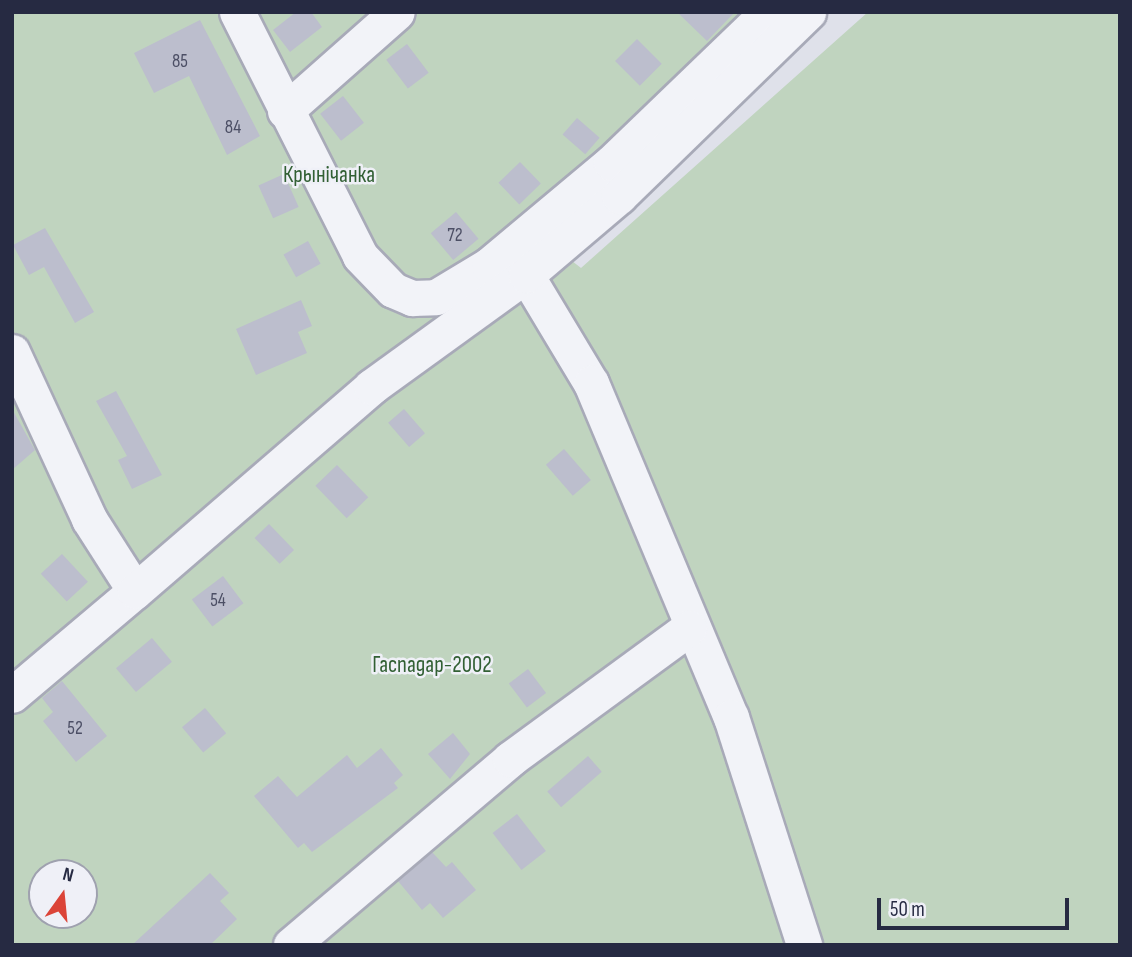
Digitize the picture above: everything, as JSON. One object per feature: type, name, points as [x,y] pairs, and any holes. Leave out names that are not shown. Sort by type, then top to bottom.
[{"type":"street","points":[[237,12],[359,256],[393,290],[412,298],[436,297],[489,265],[611,163],[768,12]]},
{"type":"street","points":[[285,111],[397,12]]},
{"type":"street","points":[[12,695],[371,387],[526,275],[619,196],[808,12]]},
{"type":"street","points":[[526,275],[591,383],[689,628],[740,743],[804,945]]},
{"type":"street","points":[[12,352],[89,519],[135,591]]},
{"type":"street","points":[[291,945],[510,759],[689,628]]},
{"type":"green space","points":[[12,12],[787,12],[549,243],[581,268],[868,12],[1120,12],[1120,945],[12,945]]},
{"type":"building","points":[[296,12],[311,12],[322,27],[290,52],[273,30]]},
{"type":"building","points":[[677,12],[735,12],[707,41]]},
{"type":"building","points":[[200,20],[260,136],[227,155],[189,76],[154,93],[134,53]]},
{"type":"building","points":[[637,39],[662,64],[640,86],[615,61]]},
{"type":"building","points":[[407,44],[429,73],[408,88],[386,60]]},
{"type":"building","points":[[343,96],[364,123],[341,141],[320,114]]},
{"type":"building","points":[[577,118],[600,138],[585,154],[563,135]]},
{"type":"building","points":[[520,162],[541,184],[519,204],[498,183]]},
{"type":"building","points":[[284,174],[299,207],[273,218],[258,185]]},
{"type":"building","points":[[456,212],[478,239],[453,260],[431,233]]},
{"type":"building","points":[[45,228],[94,312],[75,323],[44,267],[29,275],[13,245]]},
{"type":"building","points":[[308,241],[321,264],[296,277],[284,255]]},
{"type":"building","points":[[301,300],[312,326],[298,332],[307,353],[256,375],[236,329]]},
{"type":"building","points":[[116,391],[162,475],[132,489],[118,460],[127,456],[96,401]]},
{"type":"building","points":[[12,409],[35,450],[12,470]]},
{"type":"building","points":[[404,409],[425,433],[409,447],[388,423]]},
{"type":"building","points":[[564,449],[591,480],[573,496],[546,465]]},
{"type":"building","points":[[337,465],[368,497],[347,518],[315,486]]},
{"type":"building","points":[[269,524],[294,550],[280,564],[255,538]]},
{"type":"building","points":[[62,554],[88,582],[67,602],[41,574]]},
{"type":"building","points":[[223,576],[243,603],[212,627],[192,599]]},
{"type":"building","points":[[152,638],[172,662],[136,692],[116,668]]},
{"type":"building","points":[[528,669],[546,693],[527,707],[509,683]]},
{"type":"building","points":[[62,681],[107,736],[76,762],[43,721],[53,712],[42,698]]},
{"type":"building","points":[[205,708],[226,733],[203,753],[182,727]]},
{"type":"building","points":[[453,733],[470,754],[450,779],[428,754]]},
{"type":"building","points":[[381,748],[403,775],[394,783],[398,788],[312,852],[304,843],[298,848],[254,796],[278,776],[297,797],[347,755],[357,768]]},
{"type":"building","points":[[588,756],[602,772],[561,807],[547,791]]},
{"type":"building","points":[[517,814],[546,851],[522,870],[493,833]]},
{"type":"building","points":[[432,852],[446,867],[452,862],[476,890],[443,918],[430,903],[422,910],[398,881]]},
{"type":"building","points":[[210,873],[229,893],[220,901],[237,919],[210,945],[132,945]]},
{"type":"park label","name":"Крынічанка","points":[[329,175]]},
{"type":"park label","name":"Гаспадар-2002","points":[[432,665]]}]
